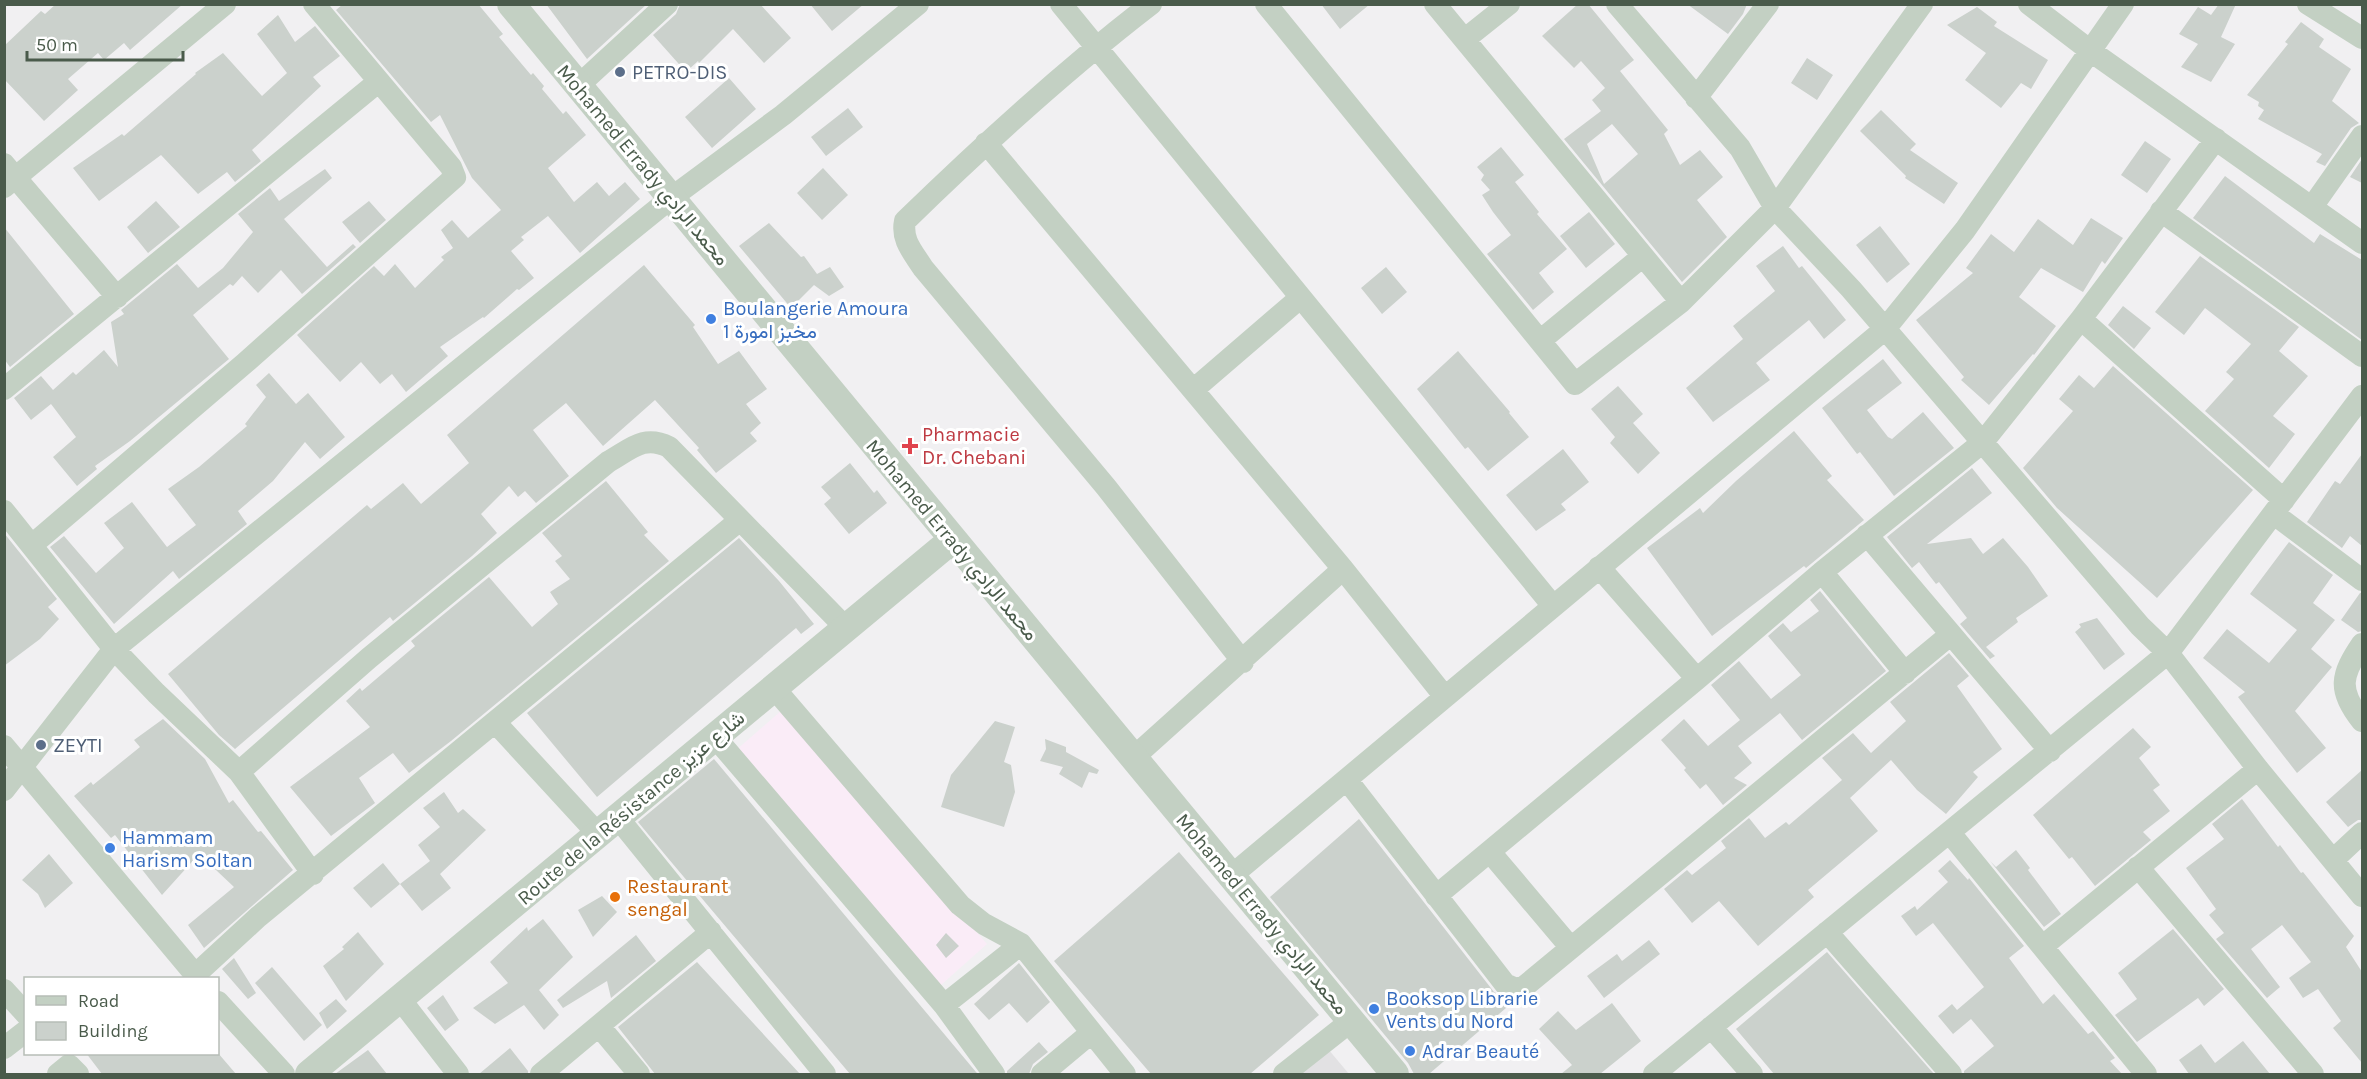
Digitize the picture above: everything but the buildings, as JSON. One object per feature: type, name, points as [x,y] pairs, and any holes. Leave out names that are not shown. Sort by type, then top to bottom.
[{"type":"street","points":[[117,297],[8,176],[225,4]]},
{"type":"street","points":[[32,545],[245,363],[455,177],[451,167],[314,4]]},
{"type":"street","name":"Mohamed Errady محمد الرادي","points":[[510,4],[1395,1074]]},
{"type":"street","points":[[578,86],[667,4]]},
{"type":"street","points":[[4,790],[114,649],[671,198],[783,115],[918,4]]},
{"type":"street","points":[[1061,4],[1553,606]]},
{"type":"street","points":[[1151,4],[1096,47],[986,143],[905,220],[903,231],[905,241],[923,268],[1106,487],[1243,662]]},
{"type":"street","points":[[1266,4],[1575,384],[1681,302],[1775,208],[1922,4]]},
{"type":"street","points":[[1435,4],[1681,302]]},
{"type":"street","points":[[1465,39],[1509,4]]},
{"type":"street","points":[[1696,98],[1768,4]]},
{"type":"street","points":[[2030,4],[2092,52],[2362,243]]},
{"type":"street","points":[[1231,876],[1885,329],[1965,230],[2092,52],[2123,4]]},
{"type":"street","points":[[2308,4],[2362,38]]},
{"type":"street","points":[[1626,9],[1696,98],[1740,148],[1775,208],[1983,441],[2140,627],[2168,653],[2258,769],[2362,896]]},
{"type":"street","points":[[4,389],[378,82]]},
{"type":"street","points":[[2312,207],[2362,136]]},
{"type":"street","points":[[1436,896],[1822,572],[1983,441],[2081,319],[2216,139]]},
{"type":"street","points":[[986,143],[1343,569],[1444,697]]},
{"type":"street","points":[[2161,211],[2362,356]]},
{"type":"street","points":[[1541,340],[1643,256]]},
{"type":"street","points":[[1193,390],[1300,298]]},
{"type":"street","points":[[2081,319],[2279,507],[2362,580]]},
{"type":"street","points":[[1654,1074],[2168,653],[2279,507],[2358,410]]},
{"type":"street","points":[[239,772],[369,658],[608,462],[644,442],[656,441],[669,447],[846,628]]},
{"type":"street","points":[[4,511],[114,649],[156,693],[239,772],[313,874]]},
{"type":"street","points":[[4,746],[197,977],[258,917],[740,520]]},
{"type":"street","points":[[1867,535],[2049,751]]},
{"type":"street","name":"Route de la Résistance شارع عزيز","points":[[309,1074],[952,540]]},
{"type":"street","points":[[1599,567],[1697,679]]},
{"type":"street","points":[[1133,758],[1243,662],[1343,569]]},
{"type":"street","points":[[1822,572],[1905,673]]},
{"type":"street","points":[[1347,780],[1505,984],[1516,989],[1525,986],[1950,634]]},
{"type":"street","points":[[2362,644],[2348,666],[2343,679],[2350,703],[2362,721]]},
{"type":"street","points":[[774,688],[960,905],[984,924],[1021,944],[1125,1074]]},
{"type":"street","points":[[495,722],[608,826],[711,932],[825,1074]]},
{"type":"street","points":[[715,738],[944,1005],[994,1074]]},
{"type":"street","points":[[2043,946],[2258,769]]},
{"type":"street","points":[[1950,833],[2146,1074]]},
{"type":"street","points":[[2333,860],[2362,833]]},
{"type":"street","points":[[1490,852],[1571,948]]},
{"type":"street","points":[[2138,867],[2313,1074]]},
{"type":"street","points":[[541,1074],[711,932]]},
{"type":"street","points":[[1827,932],[1951,1074]]},
{"type":"street","points":[[944,1005],[1021,944]]},
{"type":"street","points":[[4,990],[24,1012]]},
{"type":"street","points":[[402,998],[407,1008],[458,1074]]},
{"type":"street","points":[[219,1003],[284,1074]]},
{"type":"street","points":[[1284,1074],[1351,1022]]},
{"type":"street","points":[[599,1026],[635,1073]]},
{"type":"street","points":[[1711,1027],[1752,1074]]},
{"type":"street","points":[[4,1048],[24,1033]]},
{"type":"street","points":[[1042,1074],[1091,1034]]},
{"type":"shaded area","points":[[781,711],[987,944],[941,985],[735,751]]},
{"type":"shaded area","points":[[1328,1049],[1349,1074],[1297,1074]]},
{"type":"place","name":"PETRO-DIS","points":[[620,72]]},
{"type":"place","name":"Boulangerie Amoura 1 مخبز امورة","points":[[711,319]]},
{"type":"place","name":"Pharmacie Dr. Chebani","points":[[910,446]]},
{"type":"place","name":"ZEYTI","points":[[41,745]]},
{"type":"place","name":"Hammam Harism Soltan","points":[[110,848]]},
{"type":"place","name":"Restaurant sengal","points":[[615,897]]},
{"type":"place","name":"Booksop Librarie Vents du Nord","points":[[1374,1009]]},
{"type":"place","name":"Adrar Beauté","points":[[1410,1051]]}]
